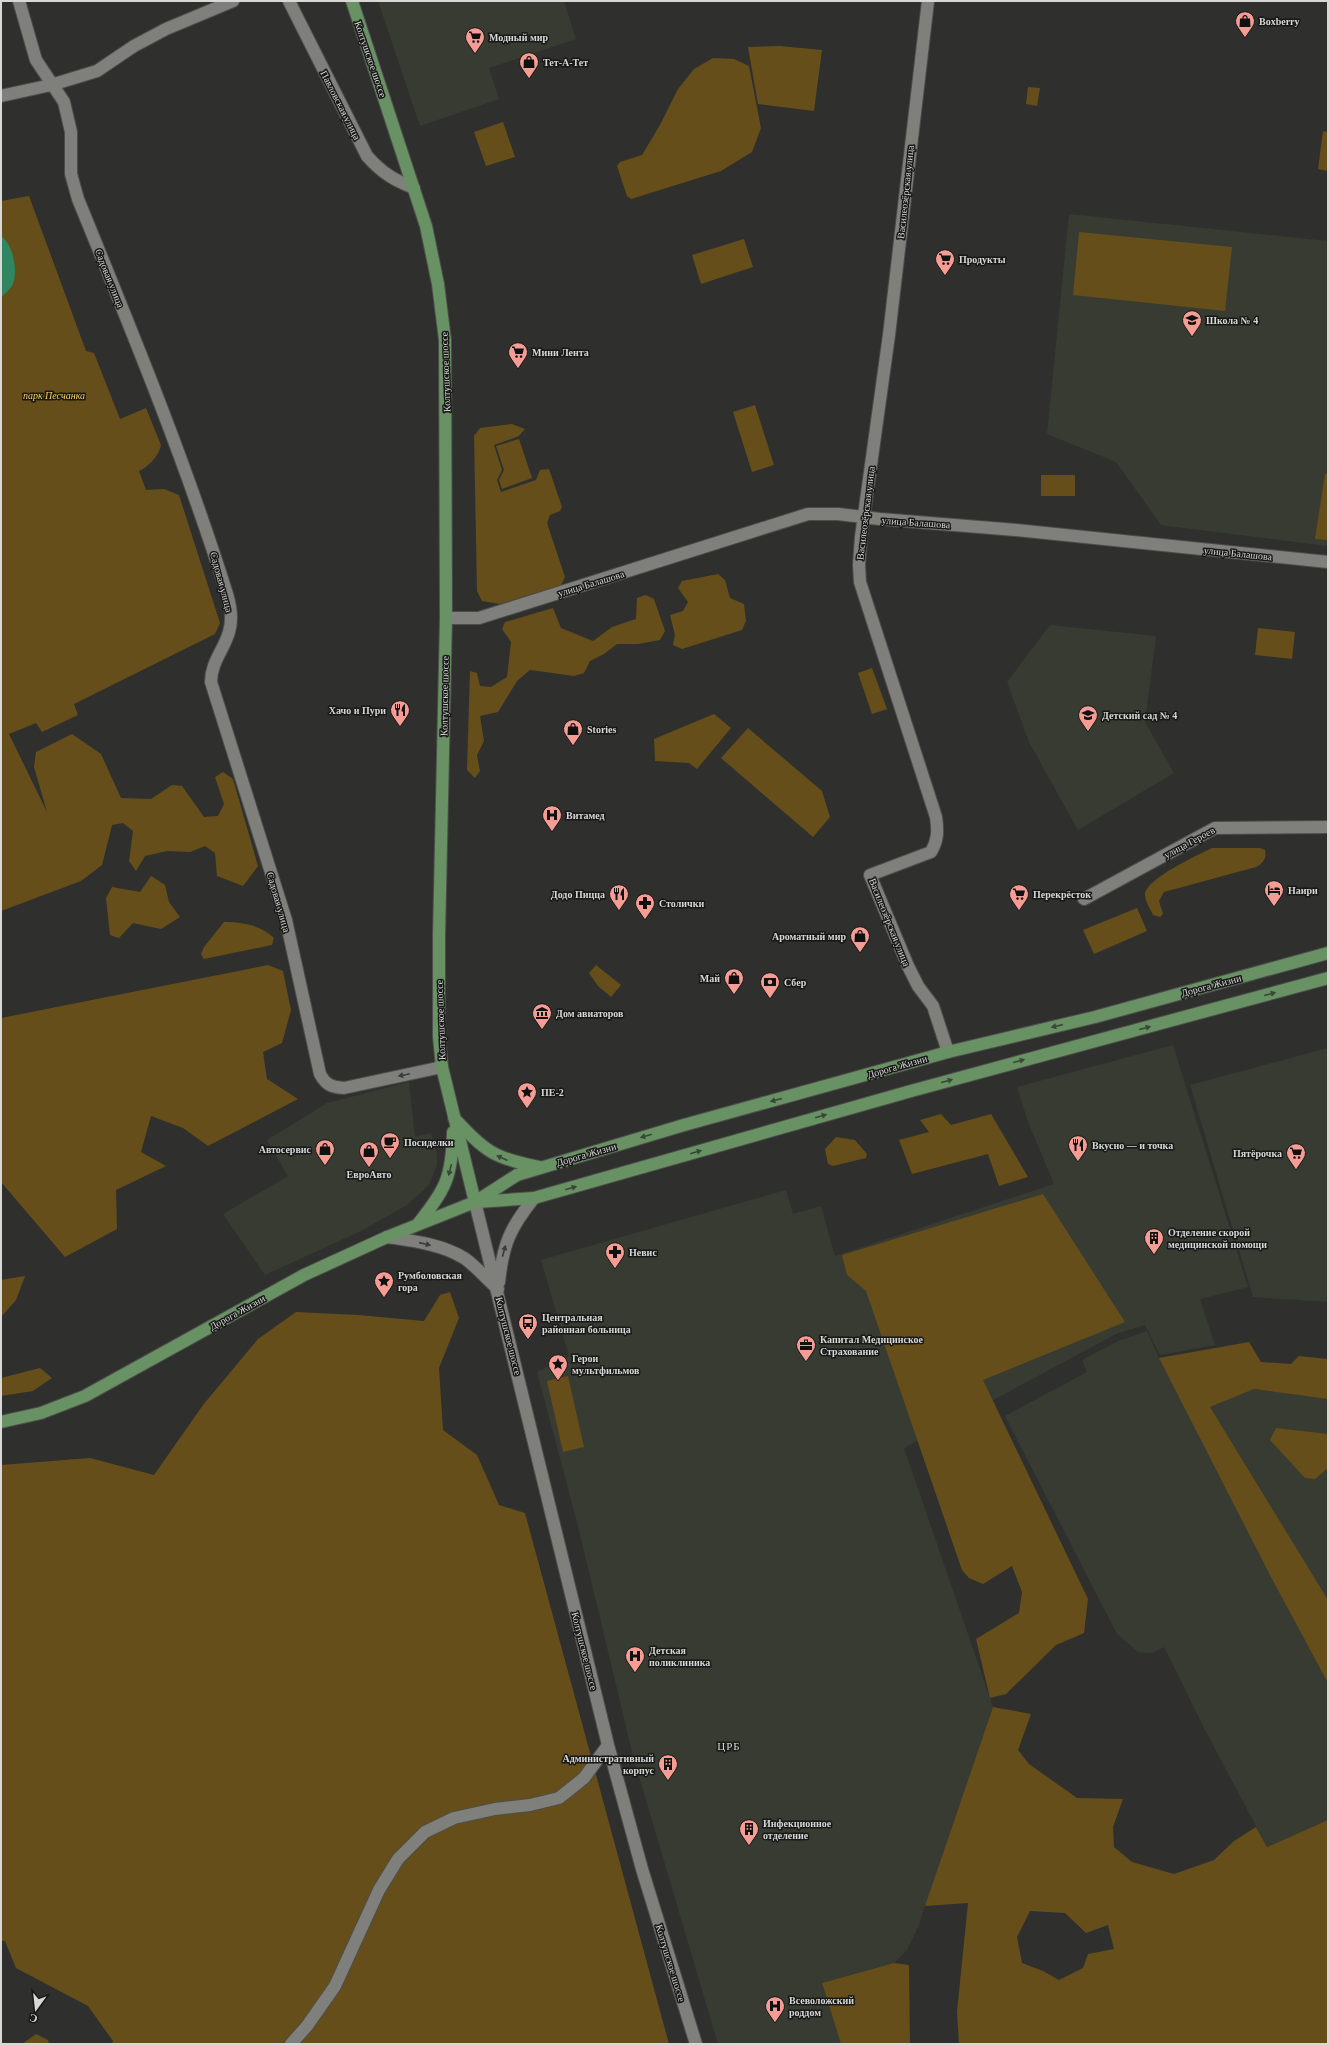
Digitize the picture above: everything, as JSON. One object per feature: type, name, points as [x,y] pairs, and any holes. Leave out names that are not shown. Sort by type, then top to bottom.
[{"type":"main road","name":"Колтушское шоссе","points":[[352,1],[414,188],[429,240],[438,284],[445,340],[446,618],[439,936],[439,1037],[442,1067],[475,1202]]},
{"type":"main road","name":"Дорога Жизни","points":[[1,1422],[41,1413],[86,1396],[304,1275],[387,1237],[475,1202],[517,1175],[539,1167],[948,1052],[1095,1017],[1328,953]]},
{"type":"main road","name":"Дорога Жизни","points":[[475,1202],[534,1198],[865,1103],[1328,978]]},
{"type":"main road","points":[[453,1117],[477,1143],[492,1154],[508,1161],[539,1167]]},
{"type":"main road","points":[[417,1225],[440,1195],[448,1179],[453,1159],[453,1117]]},
{"type":"street","name":"Садовая улица","points":[[19,1],[36,60],[51,85],[64,102],[71,132],[71,174],[78,199],[137,345],[206,526],[232,610],[229,632],[214,662],[211,682],[286,920],[320,1074],[325,1082],[333,1087],[344,1088],[442,1067]]},
{"type":"street","points":[[1,96],[51,85],[97,71],[134,46],[166,29],[233,1]]},
{"type":"street","name":"Павловская улица","points":[[289,1],[367,156],[380,171],[398,182],[414,188]]},
{"type":"street","name":"Василеозёрская улица","points":[[928,1],[890,327],[863,517],[859,565],[860,582],[936,817],[938,832],[936,844],[931,852],[870,874],[908,966],[918,986],[933,1006],[948,1052]]},
{"type":"street","name":"улица Балашова","points":[[446,618],[479,618],[808,514],[838,514],[1041,532],[1328,562]]},
{"type":"street","name":"улица Героев","points":[[1084,899],[1215,828],[1223,826],[1328,827]]},
{"type":"street","points":[[498,1289],[501,1260],[507,1239],[519,1217],[534,1198]]},
{"type":"street","name":"Колтушское шоссе","points":[[475,1202],[498,1289],[608,1745],[642,1868],[696,2044]]},
{"type":"street","points":[[387,1237],[425,1243],[449,1250],[465,1258],[498,1289]]},
{"type":"street","points":[[291,2044],[307,2026],[335,1986],[379,1890],[398,1859],[425,1832],[454,1818],[495,1809],[530,1805],[559,1798],[584,1778],[608,1745]]},
{"type":"shaded area","points":[[378,1],[564,1],[576,39],[489,68],[499,99],[420,126]]},
{"type":"shaded area","name":"Школа № 4","points":[[1069,214],[1328,241],[1328,546],[1161,525],[1116,462],[1047,434]]},
{"type":"shaded area","points":[[1,236],[9,245],[12,252],[15,273],[12,286],[1,297]]},
{"type":"shaded area","name":"Детский сад № 4","points":[[1050,625],[1156,636],[1145,722],[1174,773],[1078,830],[1029,742],[1007,682]]},
{"type":"shaded area","points":[[1173,1045],[1248,1287],[1200,1299],[1215,1345],[1160,1355],[1145,1325],[1116,1334],[904,1448],[993,1707],[918,1927],[907,1950],[894,1963],[822,1983],[841,2044],[718,2044],[633,1756],[578,1526],[537,1372],[569,1356],[541,1260],[786,1190],[793,1214],[821,1206],[835,1256],[1054,1184],[1028,1122],[1017,1087]]},
{"type":"shaded area","points":[[1328,1048],[1328,1302],[1253,1297],[1190,1085]]},
{"type":"shaded area","points":[[409,1082],[415,1137],[431,1133],[437,1154],[437,1165],[429,1185],[407,1205],[361,1231],[265,1275],[223,1214],[288,1176],[267,1140],[327,1103]]},
{"type":"shaded area","points":[[1147,1331],[1159,1358],[1210,1407],[1254,1389],[1328,1399],[1328,1820],[1267,1847],[1204,1728],[1164,1647],[1152,1653],[1138,1652],[1117,1634],[1005,1416],[1087,1372],[1082,1360],[1118,1341]]},
{"type":"green space","points":[[780,46],[822,50],[814,111],[758,104],[748,47]]},
{"type":"green space","points":[[713,58],[734,59],[749,66],[761,128],[752,152],[721,171],[631,199],[627,196],[617,166],[620,162],[642,155],[660,125],[678,89],[694,69]]},
{"type":"green space","points":[[1028,87],[1040,88],[1037,106],[1026,104]]},
{"type":"green space","points":[[503,122],[515,157],[486,166],[474,132]]},
{"type":"green space","points":[[1323,131],[1328,132],[1328,171],[1318,169]]},
{"type":"green space","name":"парк Песчанка","points":[[29,196],[86,351],[94,353],[120,419],[146,408],[161,445],[153,460],[139,471],[146,490],[164,489],[179,495],[220,623],[215,634],[74,704],[78,715],[42,732],[36,723],[9,734],[47,812],[34,767],[36,752],[72,734],[101,754],[121,798],[151,799],[172,785],[182,786],[204,817],[218,816],[224,804],[215,777],[223,772],[233,779],[258,866],[243,886],[217,876],[215,853],[205,846],[190,852],[167,851],[145,856],[136,871],[129,861],[133,831],[123,823],[112,825],[102,865],[81,881],[1,911],[1,201]]},
{"type":"green space","points":[[1079,232],[1232,247],[1225,311],[1073,295]]},
{"type":"green space","points":[[744,239],[753,267],[701,284],[692,255]]},
{"type":"green space","points":[[755,405],[774,465],[752,472],[733,412]]},
{"type":"green space","points":[[512,424],[525,429],[519,436],[494,445],[502,470],[497,480],[501,492],[536,480],[540,470],[549,469],[562,507],[560,511],[550,515],[547,523],[565,577],[561,585],[500,604],[482,601],[477,591],[474,436],[480,428]]},
{"type":"green space","points":[[519,439],[532,478],[502,489],[499,480],[504,470],[496,446]]},
{"type":"green space","points":[[1328,473],[1328,540],[1315,539],[1325,474]]},
{"type":"green space","points":[[1041,475],[1075,475],[1075,496],[1041,496]]},
{"type":"green space","points":[[718,574],[725,580],[730,598],[744,604],[746,621],[742,630],[682,649],[673,645],[675,635],[670,615],[683,611],[688,602],[678,588],[682,581]]},
{"type":"green space","points":[[646,595],[654,599],[665,631],[660,640],[638,644],[617,644],[604,654],[590,661],[584,673],[574,676],[530,670],[517,681],[498,712],[480,716],[484,741],[477,755],[480,771],[475,778],[467,770],[470,671],[477,673],[480,686],[491,687],[507,677],[511,642],[502,629],[505,622],[553,608],[561,628],[593,641],[612,627],[636,619],[637,598]]},
{"type":"green space","points":[[1258,628],[1295,632],[1292,659],[1255,655]]},
{"type":"green space","points":[[872,668],[887,709],[872,714],[858,673]]},
{"type":"green space","points":[[714,714],[731,728],[697,769],[689,763],[655,761],[654,739]]},
{"type":"green space","points":[[748,728],[822,791],[830,817],[813,837],[721,758]]},
{"type":"green space","points":[[1212,848],[1260,848],[1265,850],[1265,858],[1256,867],[1164,892],[1159,901],[1163,914],[1160,917],[1153,915],[1145,897],[1147,889],[1173,868]]},
{"type":"green space","points":[[151,876],[165,885],[169,902],[180,917],[161,929],[133,923],[119,938],[110,935],[106,898],[112,887],[140,892]]},
{"type":"green space","points":[[1137,908],[1147,931],[1094,954],[1083,930]]},
{"type":"green space","points":[[224,922],[257,927],[274,938],[272,945],[204,959],[201,954],[204,947]]},
{"type":"green space","points":[[268,965],[283,971],[291,1010],[282,1043],[263,1052],[267,1079],[298,1099],[208,1146],[183,1128],[151,1116],[141,1152],[166,1166],[116,1190],[117,1229],[65,1257],[1,1182],[1,1018]]},
{"type":"green space","points":[[596,965],[621,985],[611,997],[598,986],[589,973]]},
{"type":"green space","points":[[941,1114],[951,1125],[991,1114],[1028,1177],[999,1186],[988,1154],[912,1174],[899,1140],[929,1132],[920,1120]]},
{"type":"green space","points":[[836,1137],[855,1140],[867,1154],[866,1158],[833,1166],[828,1164],[825,1149]]},
{"type":"green space","points":[[1043,1194],[1125,1322],[983,1380],[1088,1599],[1084,1633],[1056,1645],[1006,1694],[990,1698],[976,1639],[1019,1613],[1022,1592],[1012,1566],[983,1584],[969,1578],[962,1570],[866,1291],[847,1275],[842,1255]]},
{"type":"green space","points":[[25,1276],[16,1300],[1,1317],[1,1280]]},
{"type":"green space","points":[[450,1292],[459,1318],[439,1368],[443,1430],[477,1455],[499,1505],[525,1513],[669,2044],[112,2044],[113,2041],[88,2006],[16,1968],[5,1941],[1,1941],[1,1465],[90,1458],[154,1475],[203,1405],[258,1339],[296,1312],[358,1315],[424,1321],[440,1295]]},
{"type":"green space","points":[[1249,1342],[1261,1362],[1291,1364],[1299,1356],[1328,1359],[1328,1399],[1254,1389],[1210,1407],[1328,1600],[1328,1683],[1271,1577],[1159,1358]]},
{"type":"green space","points":[[40,1368],[52,1378],[33,1391],[1,1396],[1,1378]]},
{"type":"green space","points":[[568,1376],[584,1447],[563,1452],[547,1381]]},
{"type":"green space","points":[[1276,1428],[1328,1434],[1328,1468],[1315,1479],[1305,1478],[1270,1440]]},
{"type":"green space","points":[[993,1707],[1031,1714],[1018,1750],[1029,1764],[1077,1798],[1123,1799],[1113,1827],[1114,1847],[1132,1862],[1174,1874],[1214,1860],[1234,1841],[1256,1827],[1267,1847],[1328,1820],[1328,2044],[959,2044],[957,2012],[968,1903],[925,1906]],"holes":[[[1030,1911],[1065,1913],[1086,1933],[1108,1925],[1114,1949],[1088,1954],[1083,1968],[1059,1980],[1043,1971],[1022,1963],[1017,1937]]]},
{"type":"green space","points":[[894,1963],[909,1965],[910,2044],[841,2044],[822,1983]]},
{"type":"green space","points":[[36,2034],[48,2040],[49,2044],[22,2044]]},
{"type":"place","name":"Boxberry","points":[[1245,38]]},
{"type":"place","name":"Модный мир","points":[[475,54]]},
{"type":"place","name":"Тет-А-Тет","points":[[529,79]]},
{"type":"place","name":"Продукты","points":[[945,276]]},
{"type":"place","name":"Школа № 4","points":[[1192,337]]},
{"type":"place","name":"Мини Лента","points":[[518,369]]},
{"type":"place","name":"Хачо и Пури","points":[[400,727]]},
{"type":"place","name":"Детский сад № 4","points":[[1088,732]]},
{"type":"place","name":"Stories","points":[[573,746]]},
{"type":"place","name":"Витамед","points":[[552,832]]},
{"type":"place","name":"Наири","points":[[1274,907]]},
{"type":"place","name":"Додо Пицца","points":[[619,911]]},
{"type":"place","name":"Перекрёсток","points":[[1019,911]]},
{"type":"place","name":"Столички","points":[[645,920]]},
{"type":"place","name":"Ароматный мир","points":[[860,953]]},
{"type":"place","name":"Май","points":[[734,995]]},
{"type":"place","name":"Сбер","points":[[770,999]]},
{"type":"place","name":"Дом авиаторов","points":[[542,1030]]},
{"type":"place","name":"ПЕ-2","points":[[527,1109]]},
{"type":"place","name":"Посиделки","points":[[390,1159]]},
{"type":"place","name":"Вкусно — и точка","points":[[1078,1162]]},
{"type":"place","name":"Автосервис","points":[[325,1166]]},
{"type":"place","name":"ЕвроАвто","points":[[369,1168]]},
{"type":"place","name":"Пятёрочка","points":[[1296,1170]]},
{"type":"place","name":"Отделение скорой медицинской помощи","points":[[1154,1255]]},
{"type":"place","name":"Невис","points":[[615,1269]]},
{"type":"place","name":"Румболовская гора","points":[[384,1298]]},
{"type":"place","name":"Центральная районная больница","points":[[528,1340]]},
{"type":"place","name":"Капитал Медицинское Страхование","points":[[806,1362]]},
{"type":"place","name":"Герои мультфильмов","points":[[558,1381]]},
{"type":"place","name":"Детская поликлиника","points":[[635,1673]]},
{"type":"place","name":"Административный корпус","points":[[668,1781]]},
{"type":"place","name":"Инфекционное отделение","points":[[749,1846]]},
{"type":"place","name":"Всеволожский роддом","points":[[775,2023]]},
{"type":"district","name":"ЦРБ","points":[[729,1746]]}]
